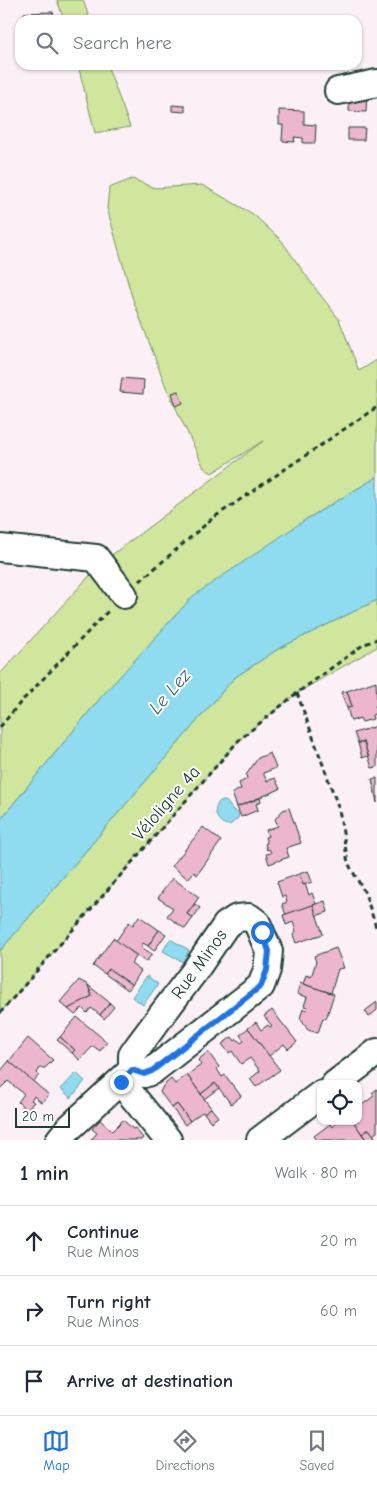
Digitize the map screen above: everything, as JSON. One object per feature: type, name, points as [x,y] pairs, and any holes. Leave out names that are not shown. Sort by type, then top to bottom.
[{"type":"street","points":[[338,91],[377,83]]},
{"type":"street","points":[[0,548],[96,558],[124,595]]},
{"type":"street","name":"Rue Minos","points":[[249,917],[257,923],[269,951],[267,970],[261,986],[152,1071],[126,1076],[132,1056],[139,1045],[194,972],[226,925],[237,918],[249,917]]},
{"type":"street","points":[[340,1080],[377,1052]]},
{"type":"street","points":[[59,1140],[67,1130],[126,1076],[168,1140]]},
{"type":"street","points":[[260,1140],[317,1097]]},
{"type":"path","points":[[0,727],[20,703],[124,595],[213,518],[377,407]]},
{"type":"path","name":"Véloligne 4a","points":[[0,1013],[239,740],[297,693],[363,645],[377,639]]},
{"type":"path","points":[[297,693],[339,808],[348,863],[365,893],[377,930]]},
{"type":"green space","points":[[57,0],[83,0],[88,15],[62,15]]},
{"type":"green space","points":[[79,70],[109,70],[130,127],[95,133]]},
{"type":"green space","points":[[132,179],[155,188],[202,185],[253,214],[281,240],[339,319],[359,371],[377,360],[377,477],[305,520],[102,696],[0,820],[0,674],[101,563],[263,441],[212,473],[204,468],[166,387],[132,297],[107,208],[109,188]]},
{"type":"green space","points":[[377,600],[377,647],[297,693],[239,740],[0,1013],[0,951],[234,678],[278,649]]},
{"type":"water","name":"Le Lez","points":[[377,477],[377,600],[278,649],[234,678],[0,951],[0,820],[102,696],[193,596],[305,520]]},
{"type":"water","points":[[220,801],[227,802],[239,814],[238,818],[230,825],[222,823],[217,816],[216,809]]},
{"type":"water","points":[[170,939],[189,950],[183,962],[163,951]]},
{"type":"water","points":[[147,976],[158,984],[143,1005],[132,997]]},
{"type":"water","points":[[76,1073],[85,1081],[71,1098],[61,1089]]},
{"type":"building","points":[[53,12],[53,15],[24,15],[24,13]]},
{"type":"building","points":[[367,90],[366,112],[349,111],[350,93]]},
{"type":"building","points":[[172,105],[185,106],[185,112],[172,111]]},
{"type":"building","points":[[279,110],[304,111],[304,124],[316,125],[315,143],[303,143],[303,138],[294,137],[295,142],[282,141],[283,125],[279,125]]},
{"type":"building","points":[[348,128],[365,128],[364,140],[348,140]]},
{"type":"building","points":[[122,378],[144,380],[143,394],[120,392]]},
{"type":"building","points":[[178,391],[183,403],[176,406],[172,393]]},
{"type":"building","points":[[376,681],[377,704],[375,706],[377,713],[372,715],[373,719],[362,722],[360,718],[351,721],[347,708],[352,707],[347,691]]},
{"type":"building","points":[[347,691],[352,707],[347,708],[341,692]]},
{"type":"building","points":[[377,726],[377,767],[372,768],[364,742],[358,743],[354,733]]},
{"type":"building","points":[[364,742],[368,756],[362,758],[358,743]]},
{"type":"building","points":[[270,753],[276,768],[263,773],[267,781],[275,778],[280,789],[237,807],[232,793],[241,789],[239,783],[247,779],[246,775],[258,758]]},
{"type":"building","points":[[377,778],[377,803],[372,779]]},
{"type":"building","points":[[260,798],[261,802],[256,804],[258,810],[241,817],[237,807]]},
{"type":"building","points":[[289,808],[301,843],[286,848],[289,857],[269,864],[266,854],[271,853],[269,849],[267,850],[265,844],[267,843],[265,837],[268,836],[266,830],[278,826],[275,819],[283,810]]},
{"type":"building","points":[[203,827],[221,841],[197,875],[194,872],[188,879],[172,866]]},
{"type":"building","points":[[308,871],[312,882],[303,885],[299,874]]},
{"type":"building","points":[[299,874],[309,895],[312,893],[316,904],[286,915],[282,904],[287,902],[285,896],[282,897],[277,882]]},
{"type":"building","points":[[172,878],[199,897],[187,914],[193,918],[185,929],[167,916],[173,908],[158,898]]},
{"type":"building","points":[[325,901],[328,912],[316,916],[313,905]]},
{"type":"building","points":[[195,904],[200,908],[193,918],[187,914]]},
{"type":"building","points":[[313,905],[323,934],[296,943],[293,935],[296,931],[293,922],[286,925],[283,915]]},
{"type":"building","points":[[139,916],[159,930],[148,946],[143,943],[141,947],[152,954],[146,962],[116,941],[129,922],[133,925]]},
{"type":"building","points":[[159,930],[166,934],[154,951],[148,946]]},
{"type":"building","points":[[113,938],[137,956],[131,964],[141,971],[132,985],[109,969],[105,974],[93,966]]},
{"type":"building","points":[[336,948],[344,968],[338,969],[331,993],[303,984],[306,975],[311,977],[316,962],[314,956]]},
{"type":"building","points":[[109,969],[132,985],[128,990],[105,974]]},
{"type":"building","points":[[79,980],[88,985],[92,996],[68,1009],[60,1002]]},
{"type":"building","points":[[300,983],[334,994],[326,1019],[323,1018],[318,1033],[308,1030],[300,1018],[303,1009],[307,1010],[308,1007],[304,1006],[307,997],[297,994]]},
{"type":"building","points":[[88,985],[110,1003],[100,1015],[91,1008],[87,1013],[82,1008],[75,1015],[68,1009],[92,996]]},
{"type":"building","points":[[377,1002],[377,1010],[369,1017],[365,1011]]},
{"type":"building","points":[[110,1003],[114,1007],[104,1019],[100,1015]]},
{"type":"building","points":[[272,1010],[297,1042],[288,1049],[284,1044],[269,1056],[248,1028],[256,1022],[261,1030],[268,1025],[272,1026],[264,1016]]},
{"type":"building","points":[[77,1017],[107,1042],[100,1051],[93,1046],[80,1060],[72,1053],[75,1050],[60,1037]]},
{"type":"building","points":[[248,1028],[280,1070],[256,1087],[250,1079],[260,1071],[250,1058],[241,1064],[232,1051],[229,1053],[222,1044],[232,1037],[235,1041],[237,1039],[241,1043],[244,1041],[240,1035]]},
{"type":"building","points":[[60,1037],[75,1050],[72,1053],[57,1040]]},
{"type":"building","points":[[28,1038],[53,1060],[45,1068],[40,1068],[37,1073],[39,1075],[33,1082],[9,1061]]},
{"type":"building","points":[[208,1052],[219,1067],[217,1069],[222,1077],[225,1075],[241,1096],[231,1104],[215,1083],[201,1094],[187,1075],[201,1065],[198,1060]]},
{"type":"building","points":[[9,1061],[49,1095],[42,1103],[34,1096],[31,1100],[34,1102],[27,1110],[18,1102],[24,1094],[8,1081],[0,1087],[0,1072]]},
{"type":"building","points":[[187,1075],[211,1108],[190,1121],[177,1104],[172,1108],[160,1092],[163,1086],[171,1079],[175,1084]]},
{"type":"building","points":[[215,1083],[219,1088],[204,1099],[201,1094]]},
{"type":"building","points":[[377,1089],[377,1132],[373,1135],[369,1129],[362,1134],[356,1125],[362,1125],[362,1105],[374,1096],[372,1093]]},
{"type":"building","points":[[177,1104],[190,1121],[185,1125],[172,1108]]},
{"type":"building","points":[[211,1108],[218,1117],[211,1122],[204,1113]]},
{"type":"building","points":[[100,1120],[112,1131],[123,1120],[133,1129],[135,1128],[143,1138],[141,1140],[91,1140],[97,1133],[92,1129]]},
{"type":"building","points":[[329,1125],[332,1127],[335,1125],[356,1125],[366,1140],[317,1140],[314,1136]]},
{"type":"building","points":[[369,1129],[375,1137],[367,1140],[362,1134]]},
{"type":"route","points":[[121,1082],[132,1070],[144,1074],[152,1071],[261,986],[267,970],[269,951],[262,932]]}]
